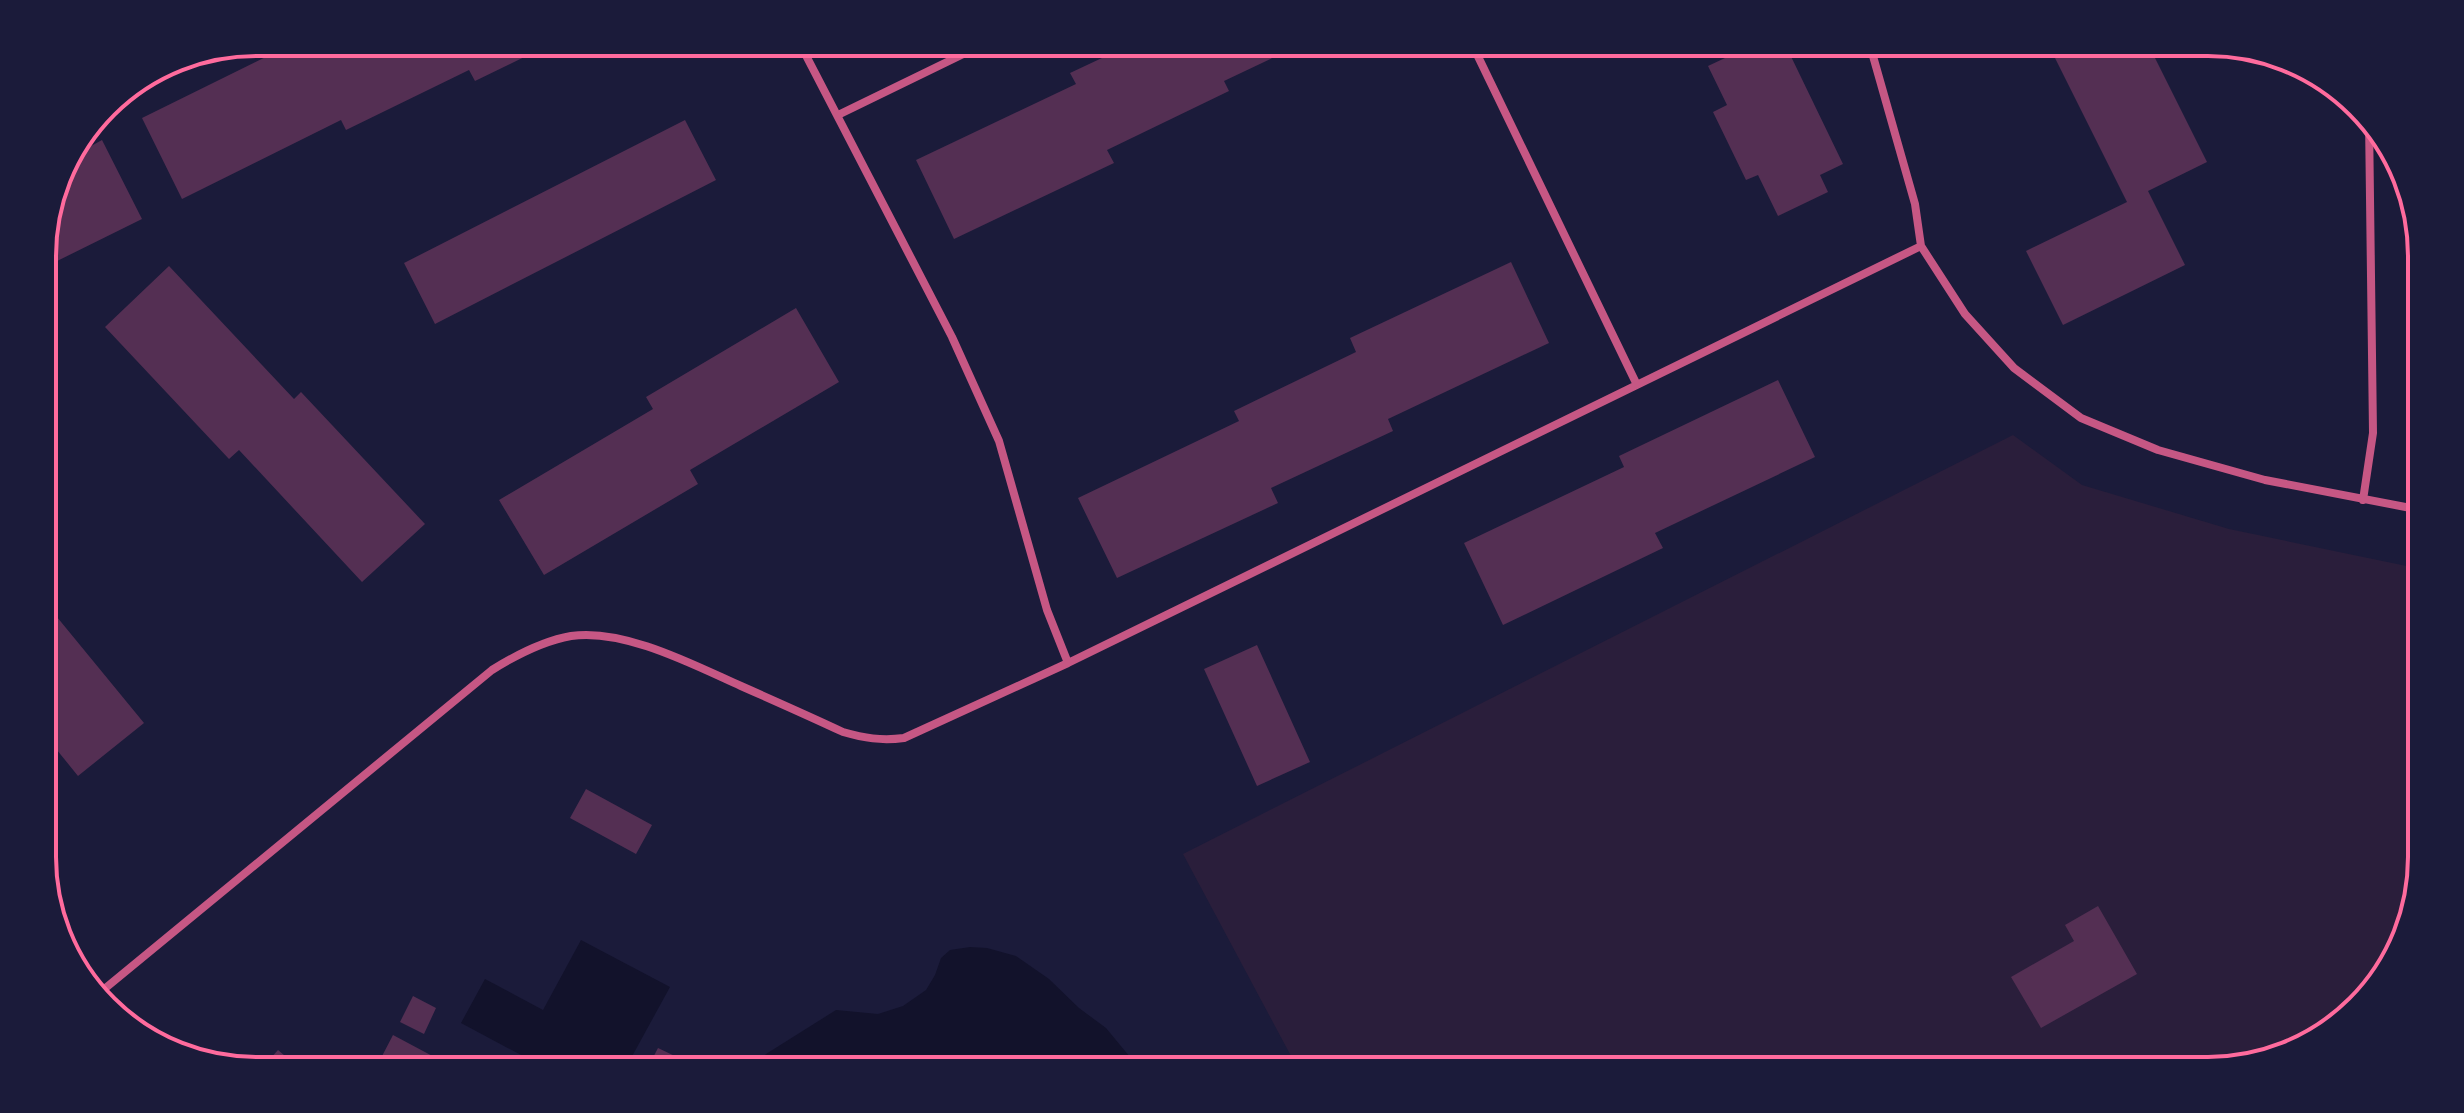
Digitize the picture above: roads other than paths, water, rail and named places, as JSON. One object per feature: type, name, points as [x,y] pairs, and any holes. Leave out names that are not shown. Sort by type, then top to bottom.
[{"type":"street","points":[[806,56],[952,337],[999,441],[1047,610],[1068,663]]},
{"type":"street","points":[[838,115],[959,56]]},
{"type":"street","points":[[1478,56],[1637,385]]},
{"type":"street","points":[[1873,56],[1915,204],[1921,246],[1965,314],[2014,368],[2081,418],[2158,450],[2265,480],[2408,508]]},
{"type":"street","points":[[2363,500],[2373,433],[2369,138]]},
{"type":"street","points":[[106,988],[492,670],[515,656],[572,636],[601,635],[643,646],[697,666],[843,732],[867,739],[904,738],[1068,663],[1921,246]]}]
